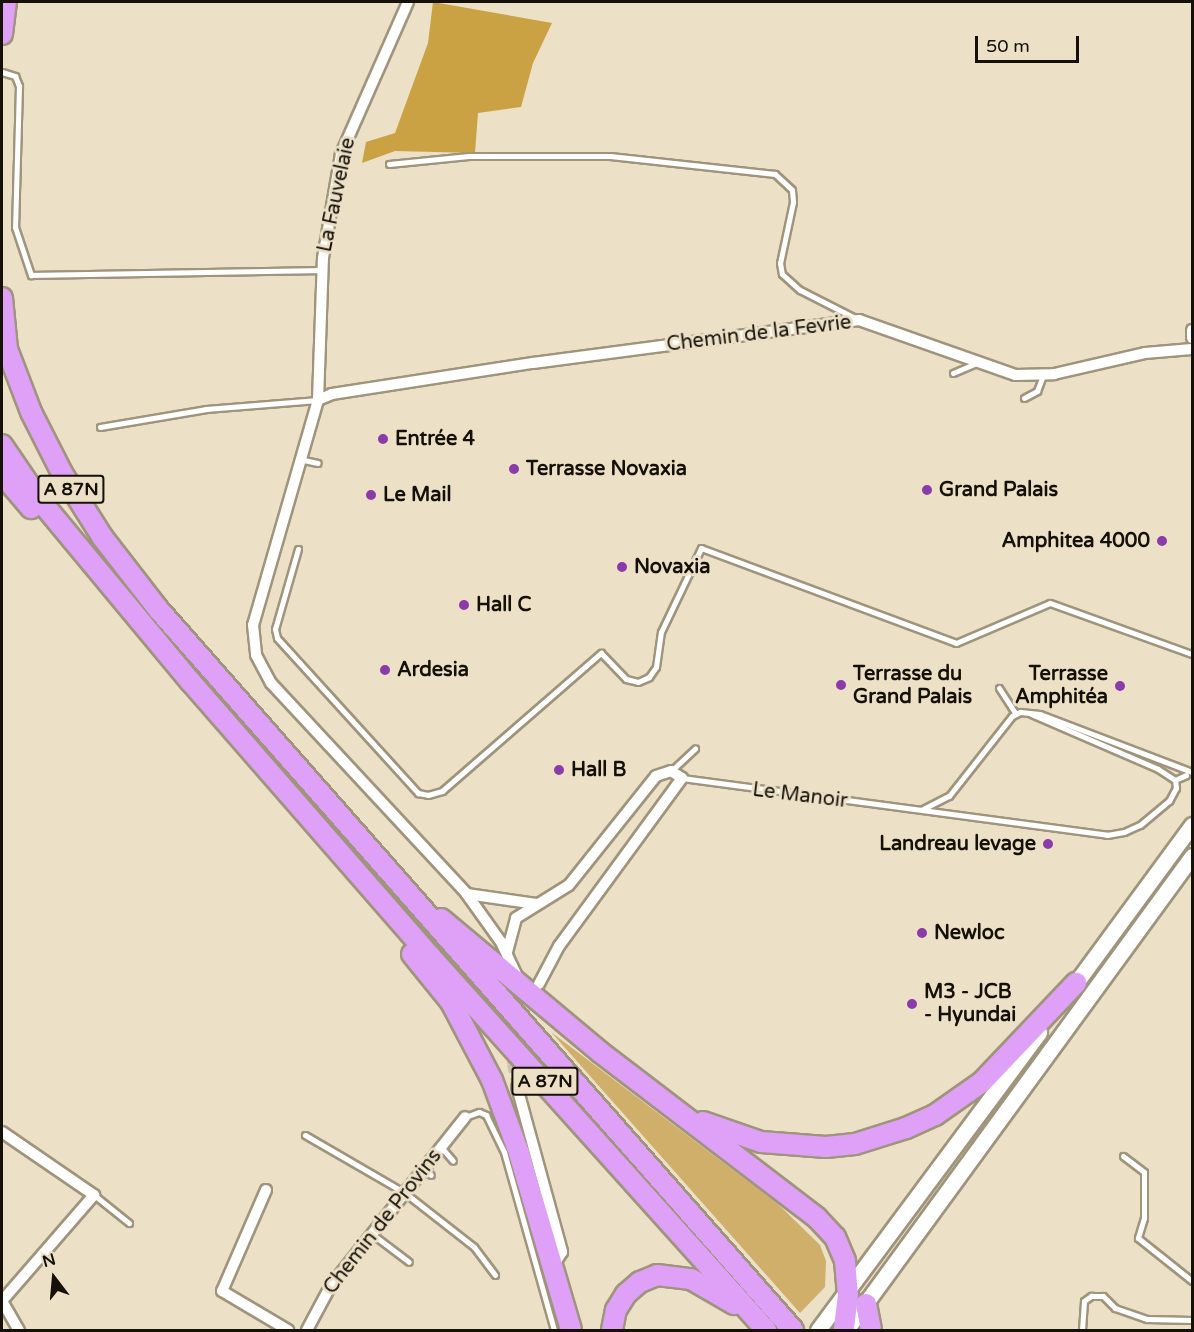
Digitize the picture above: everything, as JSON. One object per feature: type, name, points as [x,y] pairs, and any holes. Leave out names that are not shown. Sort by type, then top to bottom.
[{"type":"highway","points":[[2,34],[6,2]]},
{"type":"highway","points":[[2,298],[8,355]]},
{"type":"highway","name":"A 87N","points":[[2,336],[46,443],[103,538],[222,684],[793,1330]]},
{"type":"highway","points":[[2,445],[78,548]]},
{"type":"highway","name":"A 87N","points":[[2,474],[57,538],[78,548],[339,849],[766,1330]]},
{"type":"highway","points":[[339,849],[398,936],[451,1002],[471,1037],[504,1111],[571,1330]]},
{"type":"highway","points":[[403,891],[530,985],[681,1114],[817,1218],[835,1237],[845,1262],[848,1289],[845,1330]]},
{"type":"highway","points":[[681,1114],[761,1143],[826,1147],[881,1137],[935,1115],[961,1099],[994,1070],[1076,983]]},
{"type":"highway","points":[[612,1330],[616,1310],[626,1294],[640,1282],[657,1275],[691,1279],[752,1314]]},
{"type":"highway","points":[[866,1304],[871,1330]]},
{"type":"main road","points":[[818,1330],[1192,825]]},
{"type":"main road","points":[[845,1330],[1192,856]]},
{"type":"street","name":"La Fauvelaie","points":[[408,2],[341,154],[322,270],[318,400],[299,459],[254,626],[256,655],[271,682],[466,893],[530,985]]},
{"type":"street","name":"Chemin de la Fevrie","points":[[318,400],[329,394],[533,363],[859,320],[1004,374],[1043,375],[1145,352],[1192,349]]},
{"type":"street","points":[[1192,330],[1192,338]]},
{"type":"street","points":[[507,953],[513,924],[536,904],[562,892],[651,782],[664,771],[671,771],[682,778],[530,985]]},
{"type":"street","points":[[466,893],[536,904]]},
{"type":"street","points":[[517,1087],[562,1252],[553,1266]]},
{"type":"street","name":"Chemin de Provins","points":[[307,1330],[330,1287],[405,1193],[427,1172],[441,1147],[465,1117]]},
{"type":"street","points":[[2,1132],[94,1195],[2,1301],[18,1330]]},
{"type":"street","points":[[266,1190],[222,1291],[288,1330]]},
{"type":"lane","points":[[2,72],[15,76],[19,86],[15,227],[31,275],[322,270]]},
{"type":"lane","points":[[389,164],[470,156],[610,156],[775,174],[792,190],[793,202],[780,263],[782,274],[800,290],[859,320]]},
{"type":"lane","points":[[953,373],[974,364]]},
{"type":"lane","points":[[1024,398],[1037,390],[1043,375]]},
{"type":"lane","points":[[100,427],[206,409],[318,400]]},
{"type":"lane","points":[[299,459],[318,463]]},
{"type":"lane","points":[[298,549],[275,629],[277,639],[418,792],[428,795],[442,791],[602,653],[626,679],[638,682],[649,677],[656,667],[662,632],[701,548],[956,643],[1050,603],[1192,654]]},
{"type":"lane","points":[[999,688],[1016,714]]},
{"type":"lane","points":[[1016,714],[1040,714],[1189,774]]},
{"type":"lane","points":[[919,810],[935,806],[949,796],[1016,714]]},
{"type":"lane","points":[[1031,714],[1158,769],[1174,780],[1189,774]]},
{"type":"lane","points":[[671,771],[695,749]]},
{"type":"lane","name":"Le Manoir","points":[[682,778],[1107,835],[1124,832],[1147,819],[1169,801],[1176,788],[1174,780]]},
{"type":"lane","points":[[465,1117],[479,1112],[486,1115],[504,1152],[554,1330]]},
{"type":"lane","points":[[305,1135],[405,1193],[474,1247],[495,1275]]},
{"type":"lane","points":[[441,1147],[453,1161]]},
{"type":"lane","points":[[1123,1156],[1144,1172],[1144,1218],[1138,1238],[1192,1281]]},
{"type":"lane","points":[[94,1195],[129,1223]]},
{"type":"lane","points":[[372,1234],[409,1262]]},
{"type":"lane","points":[[1082,1330],[1084,1301],[1091,1296],[1103,1296],[1115,1308],[1147,1318],[1192,1320]]},
{"type":"shaded area","points":[[433,2],[552,23],[533,63],[521,107],[478,113],[475,153],[395,151],[362,163],[366,142],[395,133],[428,43]]},
{"type":"shaded area","points":[[551,1032],[779,1205],[820,1245],[826,1261],[825,1287],[800,1313]]},
{"type":"tunnel","points":[[517,1087],[512,1064],[513,1029],[535,992]]},
{"type":"place","name":"Entrée 4","points":[[383,439]]},
{"type":"place","name":"Terrasse Novaxia","points":[[514,469]]},
{"type":"place","name":"Grand Palais","points":[[927,490]]},
{"type":"place","name":"Le Mail","points":[[371,495]]},
{"type":"place","name":"Amphitea 4000","points":[[1162,541]]},
{"type":"place","name":"Novaxia","points":[[622,567]]},
{"type":"place","name":"Hall C","points":[[464,605]]},
{"type":"place","name":"Ardesia","points":[[385,670]]},
{"type":"place","name":"Terrasse du Grand Palais","points":[[841,685]]},
{"type":"place","name":"Terrasse Amphitéa","points":[[1120,686]]},
{"type":"place","name":"Hall B","points":[[559,770]]},
{"type":"place","name":"Landreau levage","points":[[1048,844]]},
{"type":"place","name":"Newloc","points":[[922,933]]},
{"type":"place","name":"M3 - JCB - Hyundai","points":[[912,1004]]}]
